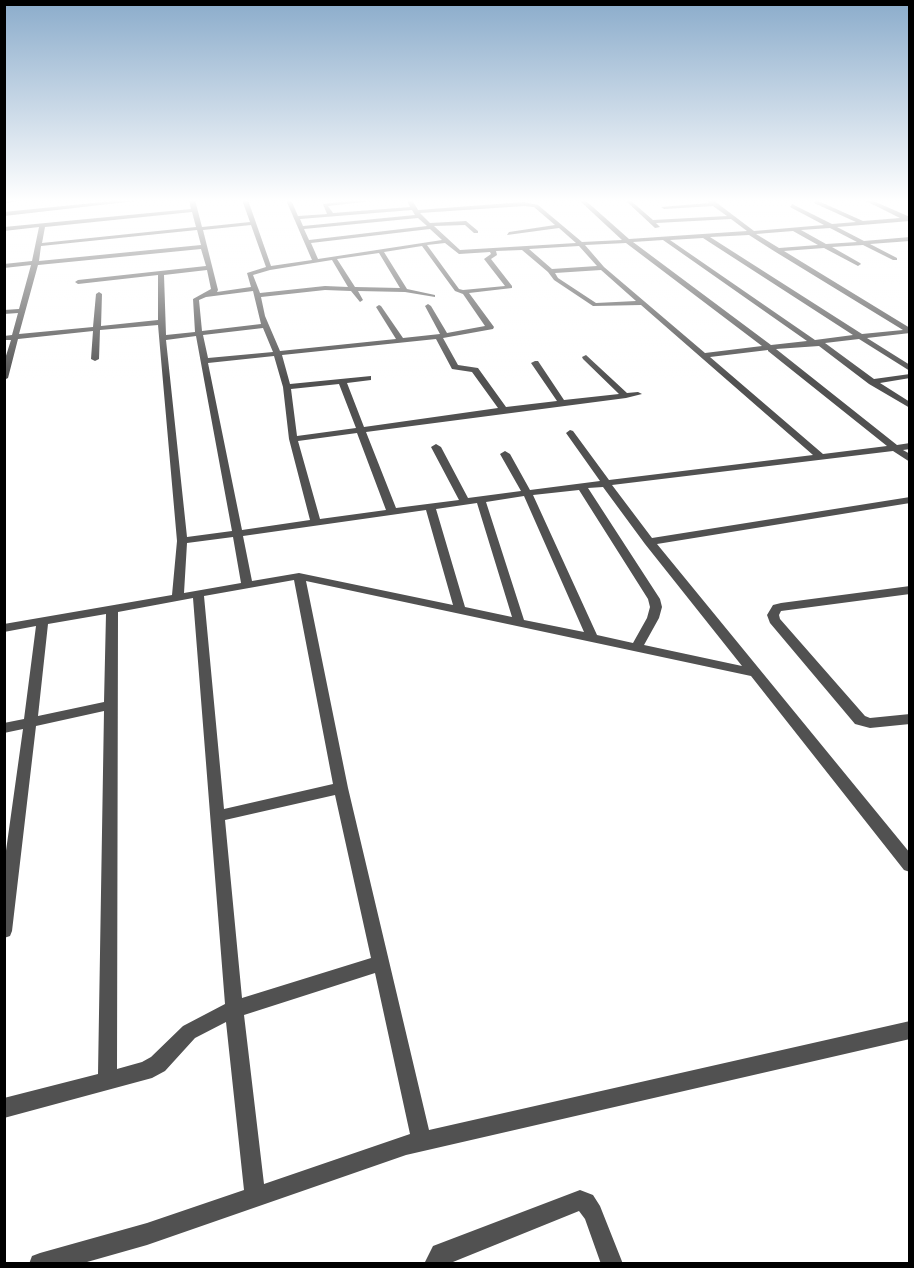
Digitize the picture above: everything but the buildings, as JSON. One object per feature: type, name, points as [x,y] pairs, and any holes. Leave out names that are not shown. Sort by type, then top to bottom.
[{"type":"street","points":[[4,378],[36,259]]},
{"type":"street","points":[[4,266],[75,259]]},
{"type":"street","points":[[206,259],[214,290],[196,299],[199,334],[247,583]]},
{"type":"street","points":[[266,259],[269,268]]},
{"type":"street","points":[[316,523],[293,439],[287,387],[277,353],[264,326],[249,274],[269,268],[333,259]]},
{"type":"street","points":[[334,259],[360,300]]},
{"type":"street","points":[[386,259],[405,290]]},
{"type":"street","points":[[434,259],[457,290],[465,292],[510,286],[487,259]]},
{"type":"street","points":[[537,259],[556,279],[595,305],[644,303]]},
{"type":"street","points":[[594,259],[822,458]]},
{"type":"street","points":[[652,259],[771,349],[909,459]]},
{"type":"street","points":[[697,259],[909,406]]},
{"type":"street","points":[[740,259],[909,369]]},
{"type":"street","points":[[791,259],[909,331]]},
{"type":"street","points":[[849,259],[858,264]]},
{"type":"street","points":[[78,282],[208,268]]},
{"type":"street","points":[[550,271],[602,268]]},
{"type":"street","points":[[161,273],[162,338],[182,541],[178,596]]},
{"type":"street","points":[[202,296],[325,288],[405,290],[433,296]]},
{"type":"street","points":[[204,361],[401,341],[490,327],[465,292]]},
{"type":"street","points":[[95,359],[99,294]]},
{"type":"street","points":[[428,306],[455,367],[475,370],[504,410]]},
{"type":"street","points":[[380,307],[401,341]]},
{"type":"street","points":[[4,312],[23,310]]},
{"type":"street","points":[[4,338],[162,322]]},
{"type":"street","points":[[162,338],[264,326]]},
{"type":"street","points":[[706,355],[909,331]]},
{"type":"street","points":[[586,357],[626,396]]},
{"type":"street","points":[[535,363],[562,402]]},
{"type":"street","points":[[872,382],[909,376]]},
{"type":"street","points":[[287,387],[368,378]]},
{"type":"street","points":[[342,381],[392,512]]},
{"type":"street","points":[[293,439],[562,402],[638,394]]},
{"type":"street","points":[[570,433],[649,542],[909,865]]},
{"type":"street","points":[[182,541],[527,493],[909,446]]},
{"type":"street","points":[[436,447],[465,502]]},
{"type":"street","points":[[505,454],[527,493],[592,637]]},
{"type":"street","points":[[582,486],[654,599],[656,607],[653,618],[637,647]]},
{"type":"street","points":[[481,500],[519,622]]},
{"type":"street","points":[[649,542],[909,500]]},
{"type":"street","points":[[430,507],[460,610]]},
{"type":"street","points":[[4,628],[247,583],[298,576],[756,673]]},
{"type":"street","points":[[298,576],[342,788],[422,1142]]},
{"type":"street","points":[[909,590],[781,607],[777,608],[773,615],[774,620],[860,720],[870,723],[909,719]]},
{"type":"street","points":[[198,593],[234,1009],[255,1197]]},
{"type":"street","points":[[107,1081],[112,609]]},
{"type":"street","points":[[4,931],[43,620]]},
{"type":"street","points":[[4,728],[111,705]]},
{"type":"street","points":[[218,816],[342,788]]},
{"type":"street","points":[[4,1108],[152,1068],[189,1032],[234,1009],[382,963]]},
{"type":"street","points":[[40,1263],[147,1234],[422,1142],[909,1030]]},
{"type":"street","points":[[435,1263],[441,1254],[580,1200],[586,1202],[593,1213],[612,1263]]}]
